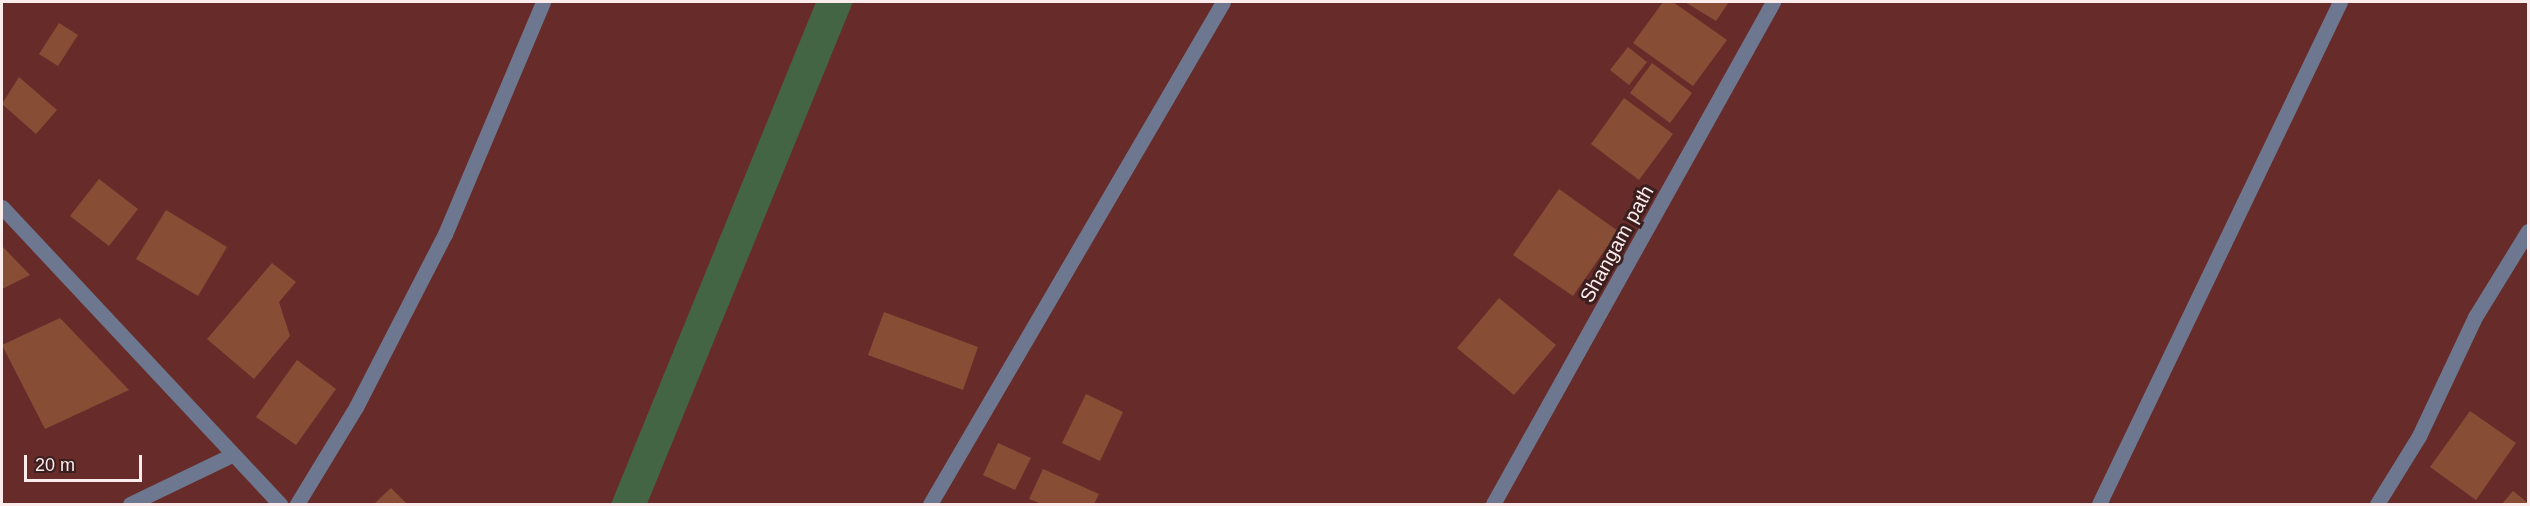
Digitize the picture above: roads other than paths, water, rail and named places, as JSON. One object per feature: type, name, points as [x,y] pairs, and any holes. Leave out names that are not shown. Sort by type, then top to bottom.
[{"type":"street","points":[[297,504],[356,407],[445,234],[543,2]]},
{"type":"street","points":[[930,504],[1223,2]]},
{"type":"street","name":"Shangam path","points":[[1493,504],[1773,2]]},
{"type":"street","points":[[2099,504],[2340,2]]},
{"type":"street","points":[[2,207],[280,504]]},
{"type":"street","points":[[2377,504],[2420,436],[2475,317],[2529,231]]},
{"type":"street","points":[[130,504],[232,455]]}]
